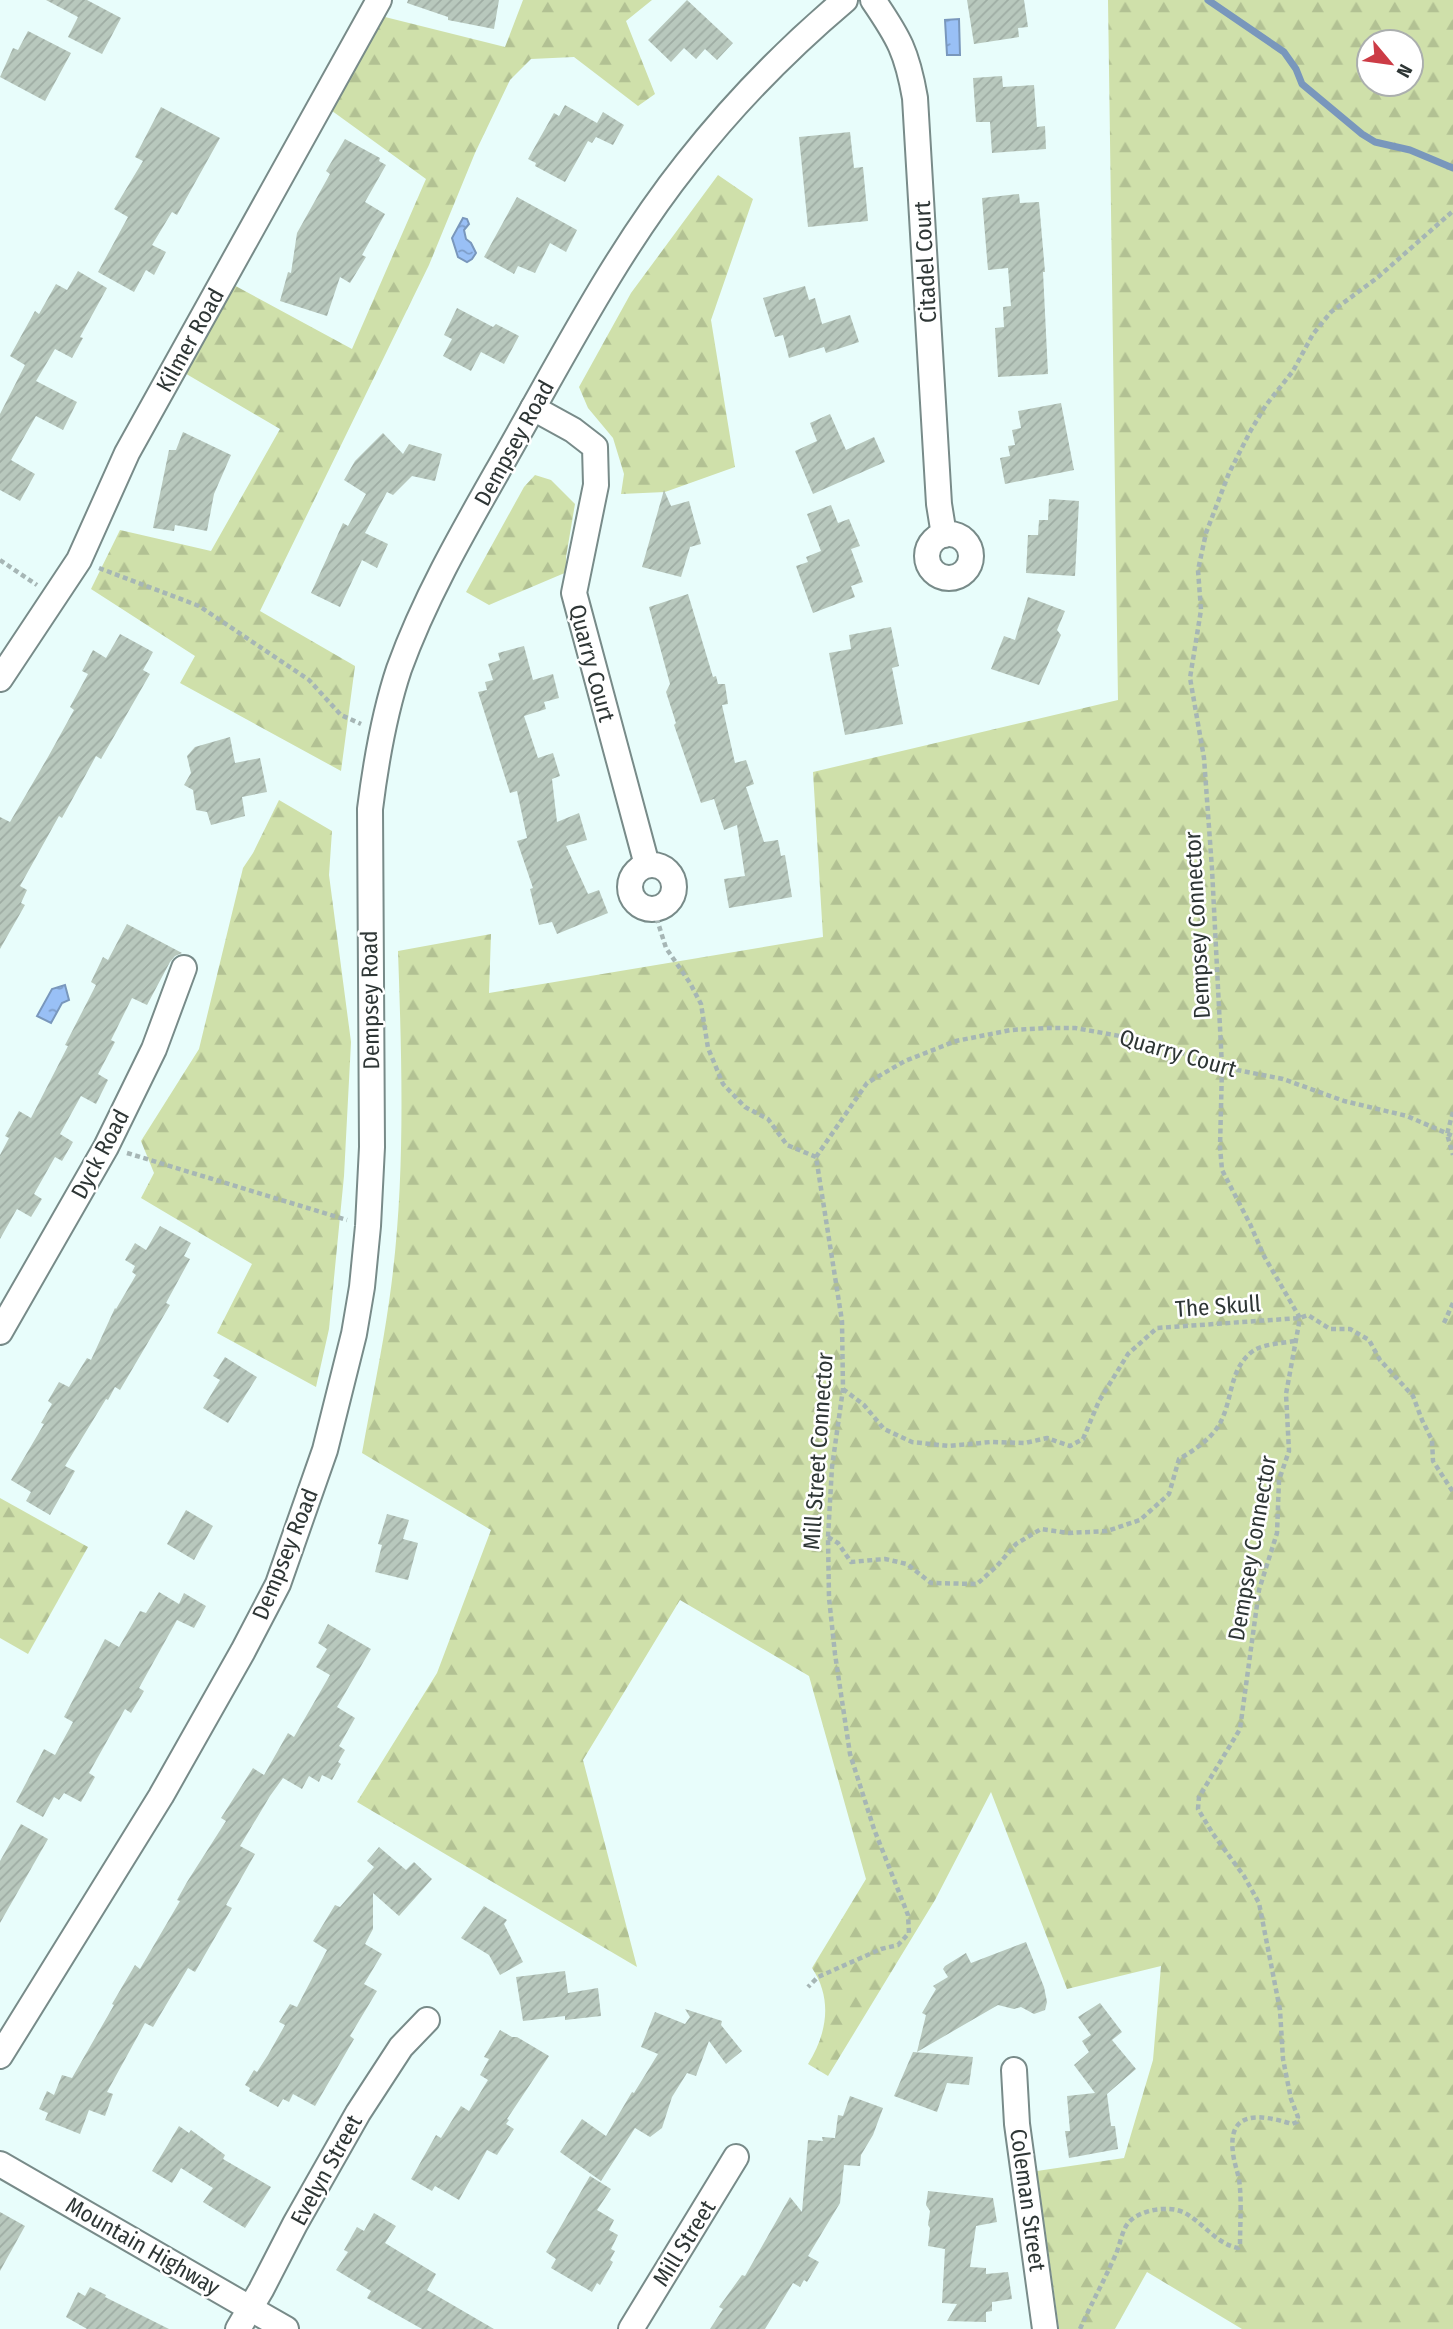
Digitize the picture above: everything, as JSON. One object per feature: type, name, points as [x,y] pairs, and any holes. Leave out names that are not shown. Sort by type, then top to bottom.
[{"type":"street","name":"Kilmer Road","points":[[0,679],[79,560],[127,453],[379,0]]},
{"type":"street","name":"Dempsey Road","points":[[0,2056],[161,1796],[243,1651],[278,1584],[325,1450],[340,1395],[362,1287],[368,1226],[372,1147],[370,809],[382,732],[400,668],[420,616],[533,408],[623,254],[685,165],[720,122],[806,33],[845,0]]},
{"type":"street","name":"Citadel Court","points":[[873,0],[899,39],[909,64],[915,98],[939,504],[944,535]]},
{"type":"street","name":"Quarry Court","points":[[533,408],[573,430],[595,447],[596,485],[574,593],[647,865],[662,867],[668,872],[674,885],[671,898],[661,908],[654,909]]},
{"type":"street","name":"Dyck Road","points":[[0,1332],[106,1147],[154,1049],[184,968]]},
{"type":"street","name":"Evelyn Street","points":[[244,2319],[358,2113],[401,2047],[427,2020]]},
{"type":"street","name":"Coleman Street","points":[[1014,2070],[1017,2124],[1045,2329]]},
{"type":"street","name":"Mill Street","points":[[631,2329],[736,2157]]},
{"type":"street","name":"Mountain Highway","points":[[0,2164],[244,2319],[286,2329]]},
{"type":"path","name":"Dempsey Connector","points":[[1080,2329],[1116,2256],[1128,2223],[1141,2214],[1161,2209],[1183,2211],[1217,2237],[1238,2248],[1241,2201],[1233,2152],[1233,2135],[1237,2124],[1245,2118],[1271,2118],[1292,2124],[1297,2122],[1298,2117],[1291,2099],[1283,2059],[1280,2010],[1259,1903],[1244,1875],[1198,1809],[1199,1797],[1240,1729],[1259,1590],[1277,1533],[1279,1480],[1289,1451],[1286,1394],[1300,1318],[1264,1256],[1222,1170],[1222,1067],[1204,758],[1191,678],[1201,610],[1198,570],[1206,533],[1229,473],[1266,405],[1293,371],[1313,334],[1331,312],[1377,278],[1453,211]]},
{"type":"path","points":[[0,560],[12,568]]},
{"type":"path","points":[[79,560],[199,606],[309,680],[341,715],[361,724]]},
{"type":"path","points":[[654,909],[666,948],[701,1004],[708,1048],[723,1084],[745,1107],[768,1119],[787,1145],[816,1157]]},
{"type":"path","name":"Quarry Court","points":[[816,1157],[867,1083],[905,1060],[956,1041],[1012,1030],[1075,1028],[1148,1041],[1222,1067],[1283,1079],[1344,1101],[1407,1116],[1450,1135]]},
{"type":"path","points":[[1453,1112],[1450,1135],[1453,1155]]},
{"type":"path","points":[[106,1147],[368,1226]]},
{"type":"path","name":"Mill Street Connector","points":[[808,1987],[818,1977],[898,1945],[909,1933],[908,1915],[878,1840],[850,1754],[830,1598],[828,1537],[832,1467],[843,1389],[842,1321],[816,1157]]},
{"type":"path","points":[[1444,1323],[1453,1303]]},
{"type":"path","name":"The Skull","points":[[843,1389],[864,1405],[884,1429],[912,1442],[949,1446],[991,1442],[1025,1443],[1047,1438],[1070,1446],[1083,1438],[1099,1401],[1128,1354],[1157,1328],[1300,1318],[1308,1314],[1330,1329],[1350,1329],[1368,1339],[1380,1360],[1413,1396],[1433,1440],[1433,1461],[1453,1492]]},
{"type":"path","points":[[828,1537],[838,1543],[851,1562],[885,1559],[907,1564],[930,1583],[977,1584],[1016,1544],[1041,1529],[1069,1533],[1107,1531],[1140,1520],[1169,1494],[1180,1459],[1195,1450],[1217,1428],[1229,1401],[1234,1373],[1254,1350],[1295,1341]]},
{"type":"green space","points":[[523,0],[652,0],[626,21],[655,94],[638,106],[574,57],[531,59],[510,80],[475,153],[429,265],[260,611],[355,666],[341,771],[180,683],[195,656],[91,589],[120,530],[211,551],[280,429],[183,372],[230,283],[352,349],[426,179],[328,108],[377,15],[505,47]]},
{"type":"green space","points":[[1108,0],[1453,0],[1453,2329],[1242,2329],[1147,2272],[1115,2329],[1059,2329],[1037,2171],[1124,2158],[1153,2060],[1161,1966],[1067,1989],[991,1792],[935,1900],[828,2076],[808,2064],[820,2041],[825,2016],[823,1992],[812,1968],[866,1879],[809,1676],[680,1600],[583,1760],[637,1967],[357,1802],[437,1673],[491,1530],[362,1453],[386,1321],[398,1215],[401,1082],[398,951],[491,934],[489,993],[823,937],[813,772],[1118,700]]},
{"type":"green space","points":[[718,175],[753,199],[711,320],[735,467],[665,492],[621,494],[624,474],[613,438],[588,408],[579,387],[631,293]]},
{"type":"green space","points":[[535,475],[551,480],[575,504],[566,557],[567,572],[489,605],[466,592],[524,487]]},
{"type":"green space","points":[[279,800],[332,831],[329,875],[351,1042],[344,1176],[329,1329],[316,1387],[217,1333],[252,1264],[141,1198],[154,1173],[141,1141],[199,1049],[243,868]]},
{"type":"green space","points":[[0,1498],[88,1547],[28,1654],[0,1638]]},
{"type":"water","points":[[959,19],[960,55],[947,55],[945,20]]},
{"type":"water","points":[[463,218],[467,219],[469,224],[464,230],[466,239],[476,253],[467,262],[458,257],[452,238]]},
{"type":"water","points":[[65,985],[69,1000],[62,1003],[51,1023],[37,1016],[52,989]]},
{"type":"building","points":[[46,0],[87,0],[121,18],[102,54],[68,37],[78,17]]},
{"type":"building","points":[[408,0],[499,0],[494,29],[448,20],[448,17],[407,3]]},
{"type":"building","points":[[687,0],[733,43],[717,60],[705,49],[696,59],[684,48],[671,62],[648,40]]},
{"type":"building","points":[[967,0],[1024,0],[1028,27],[1018,28],[1019,37],[974,44]]},
{"type":"building","points":[[28,31],[71,53],[45,101],[0,77],[13,48],[18,50]]},
{"type":"building","points":[[1002,76],[1003,87],[1034,85],[1037,127],[1045,126],[1046,149],[992,153],[990,122],[976,122],[973,78]]},
{"type":"building","points":[[565,105],[597,123],[603,112],[624,125],[613,145],[596,137],[592,143],[588,141],[565,182],[535,166],[536,163],[528,159],[554,113],[559,116]]},
{"type":"building","points":[[161,107],[220,138],[177,215],[172,212],[152,245],[166,252],[154,275],[146,270],[134,292],[98,272],[128,217],[114,209],[143,161],[135,157]]},
{"type":"building","points":[[850,132],[854,168],[863,167],[868,221],[808,227],[799,137]]},
{"type":"building","points":[[345,139],[380,158],[379,161],[386,165],[365,202],[385,214],[362,255],[366,257],[350,283],[340,277],[327,316],[280,301],[288,272],[291,273],[297,233],[330,174],[326,171]]},
{"type":"building","points":[[1019,194],[1020,203],[1039,202],[1045,272],[1048,374],[998,377],[995,328],[1004,327],[1003,307],[1011,306],[1008,268],[988,270],[982,198]]},
{"type":"building","points":[[517,197],[577,230],[566,252],[550,243],[535,273],[518,266],[514,274],[484,257]]},
{"type":"building","points":[[78,271],[107,288],[80,337],[83,338],[72,358],[55,349],[36,381],[77,402],[63,430],[36,416],[11,460],[35,474],[20,501],[0,490],[0,414],[25,365],[10,356],[35,311],[39,314],[56,284],[67,290]]},
{"type":"building","points":[[805,286],[809,300],[815,298],[822,324],[850,315],[859,342],[826,353],[824,347],[789,358],[783,335],[775,337],[763,298]]},
{"type":"building","points":[[457,308],[493,327],[496,324],[519,336],[504,364],[481,352],[471,371],[443,356],[452,339],[444,335]]},
{"type":"building","points":[[1061,403],[1074,470],[1005,484],[1000,458],[1010,456],[1008,446],[1015,445],[1012,430],[1021,428],[1018,411]]},
{"type":"building","points":[[830,414],[846,450],[874,437],[885,462],[813,494],[795,451],[817,441],[810,423]]},
{"type":"building","points":[[183,432],[231,455],[214,494],[207,531],[175,525],[174,531],[153,528],[169,450],[176,450]]},
{"type":"building","points":[[383,433],[403,454],[409,444],[442,454],[435,481],[412,476],[393,495],[387,492],[365,533],[388,544],[377,568],[362,560],[340,607],[311,593],[343,523],[348,526],[366,494],[344,480],[355,461]]},
{"type":"building","points":[[664,490],[671,506],[689,501],[701,544],[690,547],[681,577],[642,567]]},
{"type":"building","points":[[1049,499],[1079,501],[1075,576],[1026,573],[1028,535],[1038,535],[1039,520],[1048,520]]},
{"type":"building","points":[[831,505],[838,523],[849,519],[860,546],[851,549],[863,582],[851,586],[855,597],[813,613],[796,566],[808,562],[806,557],[821,551],[807,514]]},
{"type":"building","points":[[688,594],[713,677],[716,676],[718,684],[725,684],[728,704],[722,705],[735,763],[746,760],[754,784],[746,787],[764,842],[778,840],[781,856],[785,855],[792,897],[729,908],[724,879],[745,876],[737,825],[724,830],[714,799],[701,803],[674,725],[676,723],[666,692],[670,684],[649,607]]},
{"type":"building","points":[[1028,597],[1065,611],[1057,630],[1061,635],[1039,685],[991,669],[1004,636],[1015,640]]},
{"type":"building","points":[[891,627],[899,666],[892,668],[903,724],[845,735],[829,653],[851,649],[849,635]]},
{"type":"building","points":[[120,634],[153,652],[143,670],[150,674],[101,759],[96,756],[62,818],[59,816],[20,886],[27,890],[21,903],[25,905],[0,949],[0,817],[10,822],[48,757],[74,710],[70,707],[88,674],[82,671],[93,650],[106,658]]},
{"type":"building","points":[[524,646],[533,680],[553,674],[559,698],[544,702],[546,709],[524,716],[538,758],[553,753],[560,776],[552,779],[557,822],[579,813],[587,840],[566,846],[588,894],[599,890],[608,913],[557,934],[552,922],[539,925],[530,889],[533,888],[517,841],[527,838],[517,791],[510,793],[478,692],[487,690],[485,682],[493,680],[488,664],[500,660],[498,653]]},
{"type":"building","points":[[230,737],[235,763],[260,758],[267,792],[242,797],[245,816],[211,825],[207,812],[196,810],[193,790],[184,785],[191,773],[187,756],[195,747]]},
{"type":"building","points":[[127,924],[182,953],[170,962],[147,1005],[132,998],[111,1040],[115,1042],[98,1074],[108,1080],[96,1104],[81,1096],[60,1134],[73,1142],[62,1161],[55,1157],[34,1194],[42,1199],[31,1217],[17,1209],[0,1239],[0,1155],[9,1138],[5,1136],[19,1111],[31,1118],[96,985],[91,982],[103,957],[108,960]]},
{"type":"building","points":[[160,1226],[191,1243],[184,1256],[190,1259],[166,1303],[170,1305],[120,1390],[115,1387],[108,1400],[106,1399],[65,1466],[75,1471],[50,1515],[26,1501],[31,1492],[11,1480],[44,1424],[41,1423],[52,1404],[48,1401],[59,1382],[69,1387],[87,1358],[91,1360],[115,1308],[136,1275],[132,1272],[135,1266],[125,1260],[135,1243],[146,1250]]},
{"type":"building","points":[[225,1357],[257,1377],[228,1423],[203,1408],[220,1380],[213,1376]]},
{"type":"building","points":[[186,1510],[213,1526],[194,1560],[167,1544]]},
{"type":"building","points":[[387,1514],[409,1520],[403,1539],[418,1543],[408,1580],[375,1572],[382,1545],[378,1544]]},
{"type":"building","points":[[159,1592],[179,1604],[184,1593],[206,1606],[194,1628],[177,1620],[139,1688],[144,1691],[131,1713],[125,1709],[89,1773],[95,1777],[81,1802],[64,1793],[59,1800],[54,1797],[43,1817],[16,1802],[44,1749],[55,1755],[73,1722],[64,1717],[105,1639],[119,1647],[140,1611],[146,1613]]},
{"type":"building","points":[[328,1624],[371,1649],[337,1707],[355,1718],[339,1746],[345,1750],[332,1780],[322,1775],[319,1782],[309,1776],[302,1789],[283,1778],[270,1796],[240,1846],[255,1854],[226,1905],[232,1908],[195,1972],[188,1968],[153,2027],[145,2023],[107,2092],[113,2094],[105,2116],[89,2110],[80,2134],[45,2120],[48,2113],[39,2109],[47,2091],[54,2095],[62,2075],[72,2078],[135,1965],[140,1969],[180,1901],[177,1900],[187,1882],[226,1821],[221,1818],[253,1768],[264,1775],[288,1733],[294,1737],[330,1675],[316,1667],[327,1649],[318,1643]]},
{"type":"building","points":[[21,1824],[48,1839],[0,1923],[0,1861]]},
{"type":"building","points":[[379,1847],[406,1870],[414,1862],[432,1879],[399,1916],[373,1893],[373,1929],[365,1944],[382,1954],[364,1984],[377,1991],[350,2036],[354,2039],[315,2106],[293,2094],[289,2102],[283,2099],[278,2107],[249,2091],[250,2088],[245,2085],[268,2055],[285,2025],[279,2022],[290,2004],[297,2007],[327,1950],[313,1941],[335,1905],[340,1907],[374,1867],[367,1861]]},
{"type":"building","points":[[484,1906],[507,1920],[504,1924],[523,1962],[500,1975],[489,1955],[461,1938]]},
{"type":"building","points":[[1026,1942],[1044,1987],[1047,2002],[1045,2010],[1034,2014],[1021,2007],[1014,2009],[998,2005],[917,2052],[926,2015],[922,2013],[936,1989],[933,1986],[948,1977],[943,1969],[945,1966],[966,1953],[971,1963]]},
{"type":"building","points":[[565,1971],[568,1993],[598,1988],[601,2016],[565,2020],[565,2016],[523,2021],[516,1977]]},
{"type":"building","points":[[1100,2003],[1122,2032],[1112,2040],[1136,2069],[1107,2094],[1111,2126],[1115,2126],[1118,2149],[1069,2158],[1065,2131],[1070,2131],[1067,2096],[1095,2093],[1074,2065],[1089,2052],[1082,2041],[1091,2035],[1078,2017]]},
{"type":"building","points":[[685,2009],[722,2021],[721,2025],[742,2051],[726,2064],[709,2041],[696,2076],[687,2073],[672,2097],[662,2128],[650,2137],[635,2128],[601,2181],[560,2152],[582,2119],[606,2136],[658,2054],[641,2047],[655,2012],[685,2024],[690,2017]]},
{"type":"building","points":[[500,2030],[549,2056],[507,2119],[509,2120],[506,2124],[514,2129],[497,2155],[487,2150],[459,2200],[435,2186],[432,2191],[411,2179],[436,2135],[441,2138],[461,2106],[469,2111],[488,2080],[480,2075],[489,2059],[484,2057]]},
{"type":"building","points":[[913,2052],[973,2057],[969,2085],[947,2083],[937,2112],[894,2096]]},
{"type":"building","points":[[850,2096],[883,2108],[873,2135],[861,2155],[860,2166],[844,2165],[840,2203],[808,2256],[819,2262],[807,2282],[804,2280],[800,2287],[793,2283],[765,2329],[710,2329],[723,2309],[719,2307],[742,2275],[745,2276],[790,2197],[802,2212],[808,2140],[823,2141],[822,2137],[835,2138],[838,2115],[843,2116]]},
{"type":"building","points":[[179,2126],[189,2133],[191,2130],[225,2155],[223,2159],[271,2187],[245,2228],[203,2202],[213,2188],[181,2168],[172,2183],[152,2171]]},
{"type":"building","points":[[590,2176],[611,2189],[597,2210],[614,2220],[609,2230],[618,2235],[611,2249],[615,2251],[610,2260],[613,2262],[600,2285],[597,2283],[592,2292],[551,2268],[556,2259],[546,2252]]},
{"type":"building","points":[[928,2191],[993,2198],[997,2222],[976,2226],[970,2267],[986,2268],[986,2274],[1008,2272],[1012,2299],[992,2302],[992,2311],[986,2312],[986,2322],[947,2321],[957,2304],[942,2303],[945,2249],[928,2246]]},
{"type":"building","points":[[0,2212],[25,2226],[0,2271]]},
{"type":"building","points":[[374,2213],[396,2226],[385,2243],[436,2274],[427,2290],[494,2329],[422,2329],[367,2298],[371,2291],[336,2270],[348,2252],[344,2250],[357,2227],[364,2231]]},
{"type":"building","points":[[90,2287],[169,2329],[87,2329],[66,2317],[78,2292],[85,2296]]},
{"type":"waterway","points":[[1208,0],[1284,52],[1296,69],[1302,84],[1362,134],[1375,142],[1410,150],[1453,168]]}]
